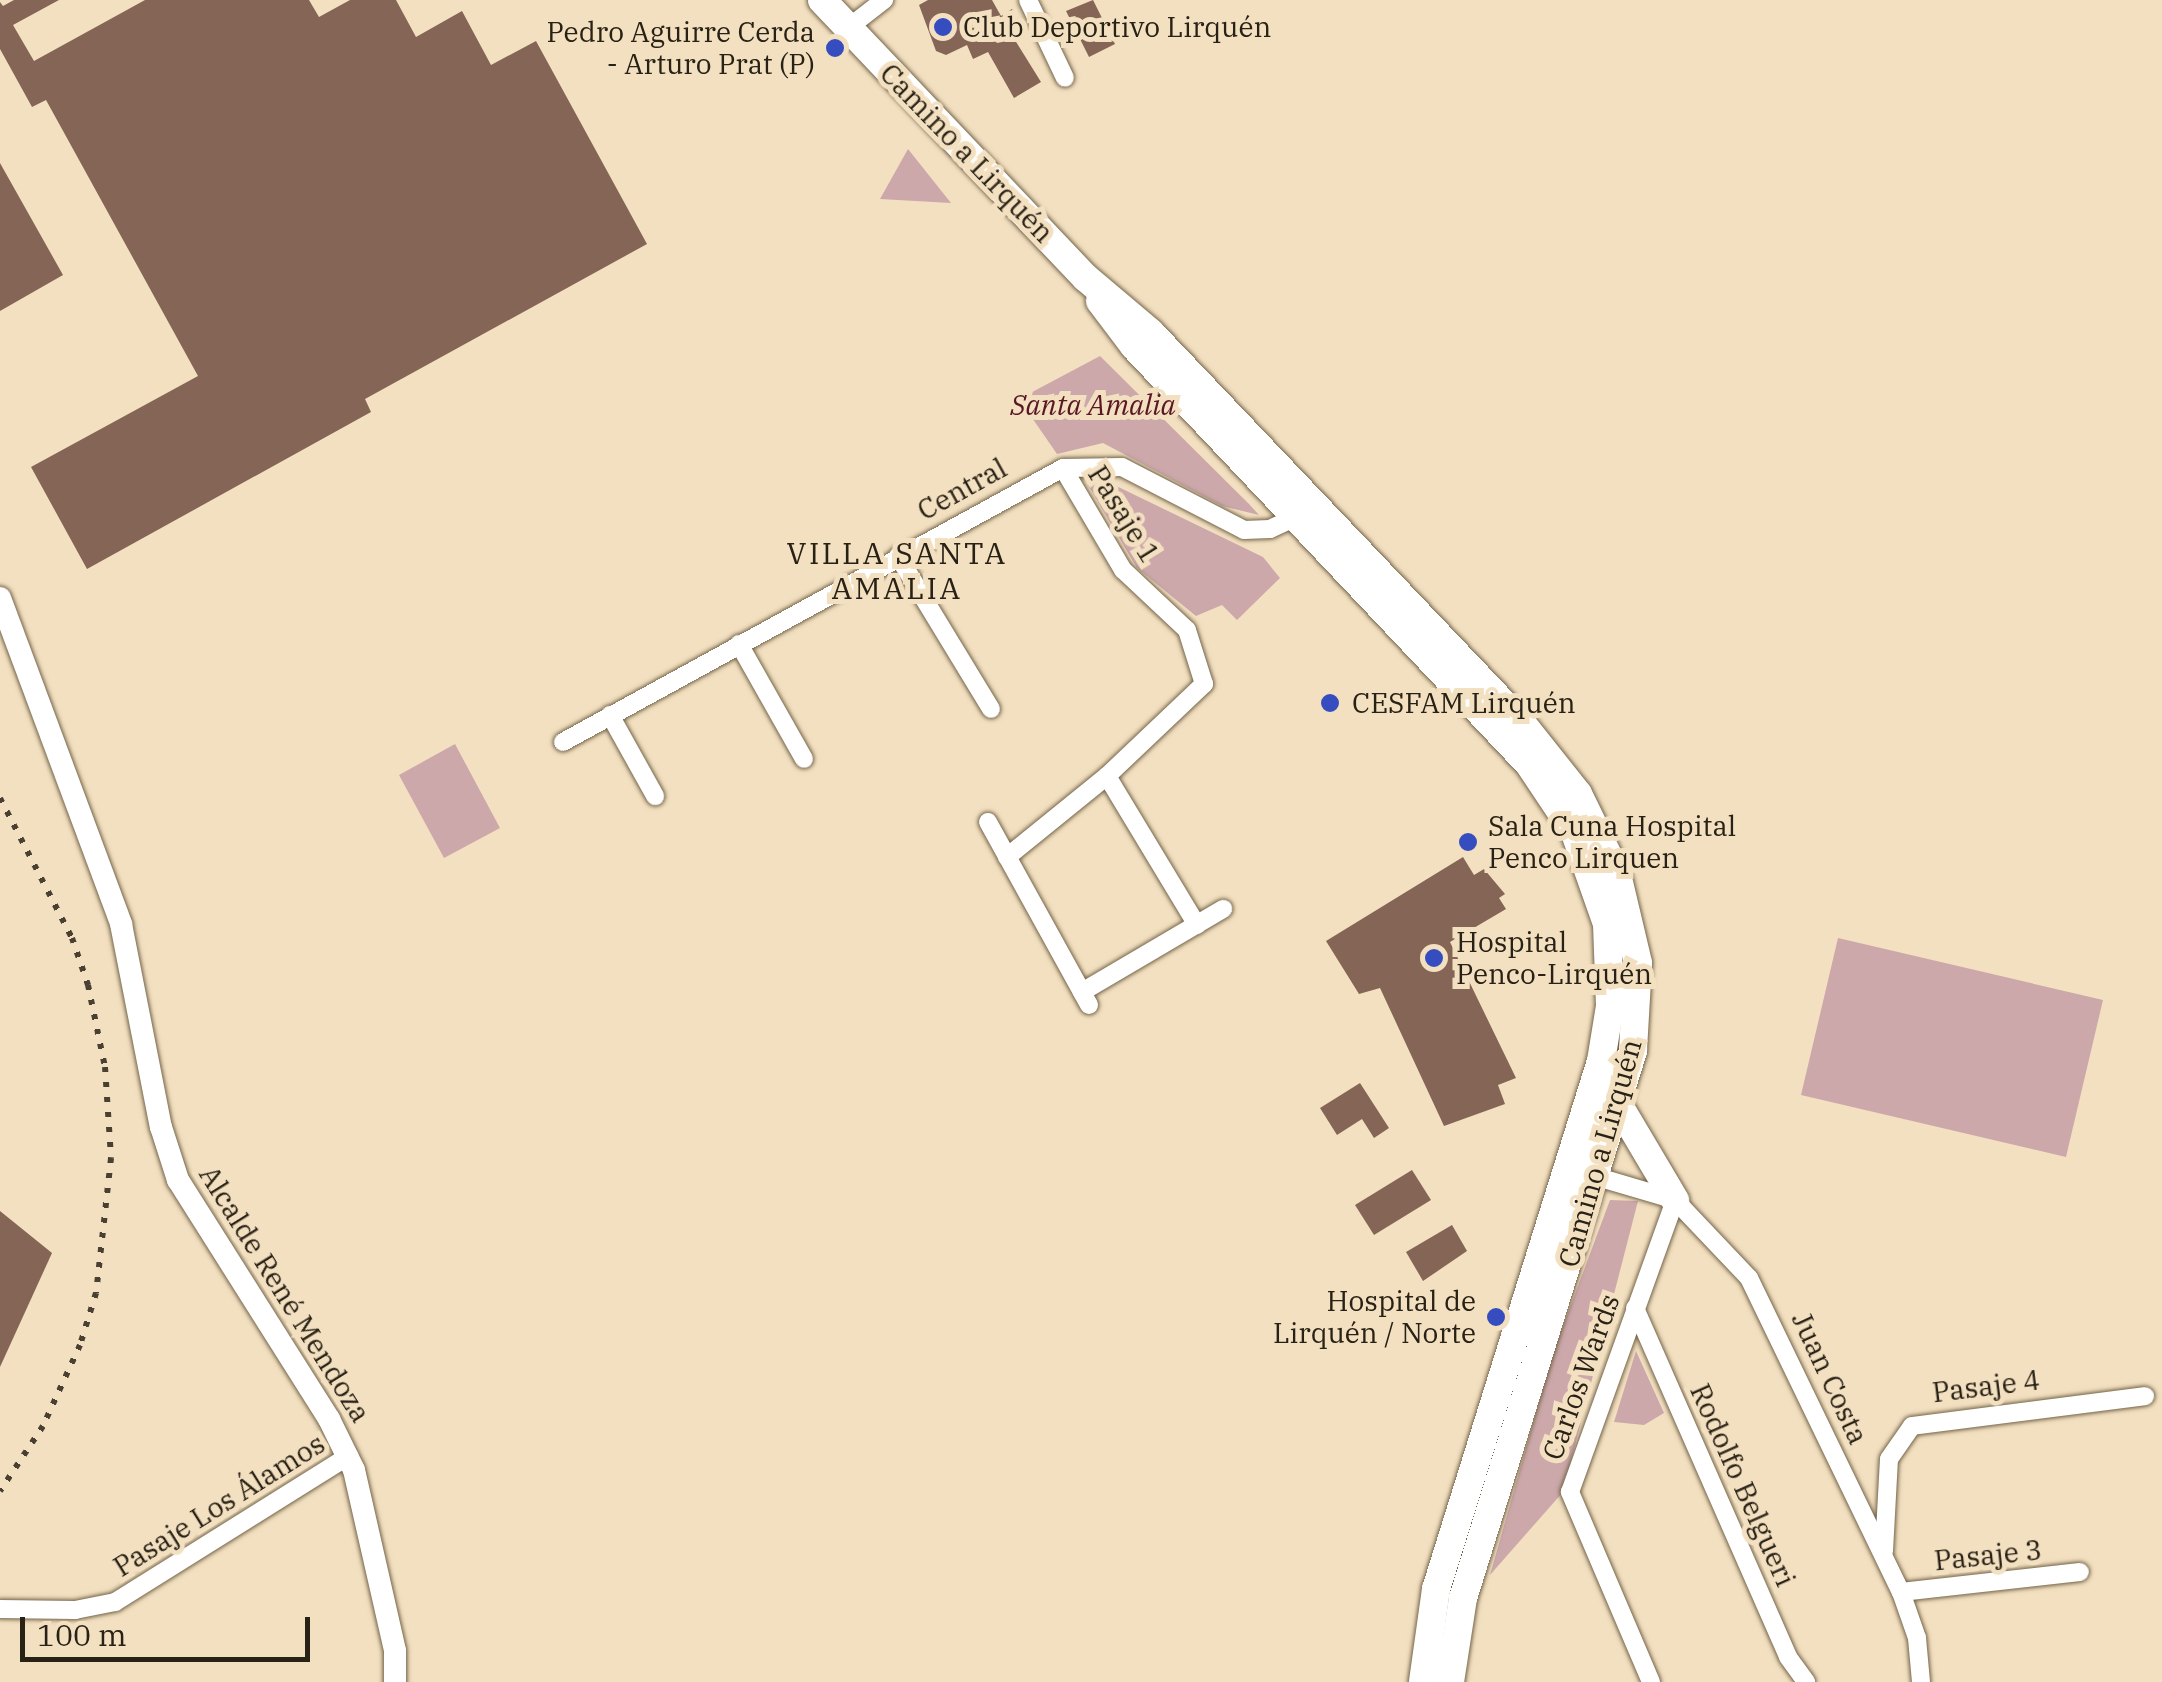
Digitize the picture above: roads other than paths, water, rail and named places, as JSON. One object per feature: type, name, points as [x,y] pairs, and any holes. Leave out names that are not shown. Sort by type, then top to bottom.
[{"type":"main road","name":"Camino a Lirquén","points":[[822,0],[1086,278],[1150,332],[1520,721],[1578,794],[1617,874],[1638,963],[1638,1022],[1618,1104],[1582,1173],[1436,1589],[1423,1682]]},
{"type":"main road","name":"Camino a Lirquén","points":[[1086,278],[1134,346],[1529,764],[1588,862],[1607,924],[1610,1006],[1582,1173],[1463,1598],[1450,1682]]},
{"type":"main road","points":[[1618,1104],[1675,1200]]},
{"type":"street","points":[[848,28],[884,0]]},
{"type":"street","points":[[1028,0],[1065,78]]},
{"type":"street","name":"Central","points":[[563,742],[1062,468],[1122,467],[1244,530],[1296,517]]},
{"type":"street","name":"Pasaje 1","points":[[1062,468],[1123,570],[1187,630],[1204,684],[1107,776]]},
{"type":"street","points":[[898,556],[990,709]]},
{"type":"street","name":"Alcalde René Mendoza","points":[[0,598],[122,924],[161,1127],[178,1180],[349,1456],[396,1651],[395,1682]]},
{"type":"street","points":[[739,644],[804,759]]},
{"type":"street","points":[[610,715],[655,796]]},
{"type":"street","points":[[1007,856],[1107,776],[1197,925]]},
{"type":"street","points":[[988,822],[1085,998],[1224,909]]},
{"type":"street","name":"Juan Costa","points":[[1582,1173],[1675,1200],[1722,1244],[1761,1298],[1901,1592],[1917,1638],[1921,1682]]},
{"type":"street","name":"Carlos Wards","points":[[1652,1682],[1570,1492],[1675,1200]]},
{"type":"street","name":"Rodolfo Belgueri","points":[[1635,1308],[1788,1657],[1806,1682]]},
{"type":"street","name":"Pasaje 4","points":[[1884,1556],[1890,1459],[1912,1426],[2145,1396]]},
{"type":"street","name":"Pasaje Los Álamos","points":[[0,1609],[75,1610],[115,1602],[349,1456]]},
{"type":"street","name":"Pasaje 3","points":[[1901,1592],[2080,1572]]},
{"type":"railway","points":[[0,798],[72,938],[88,985],[105,1067],[111,1158],[96,1293],[80,1345],[43,1426],[0,1491]]},
{"type":"place","name":"Club Deportivo Lirquén","points":[[943,27]]},
{"type":"place","name":"Pedro Aguirre Cerda - Arturo Prat (P)","points":[[835,48]]},
{"type":"place","name":"CESFAM Lirquén","points":[[1330,703]]},
{"type":"place","name":"Sala Cuna Hospital Penco Lirquen","points":[[1468,842]]},
{"type":"place","name":"Hospital Penco-Lirquén","points":[[1434,958]]},
{"type":"place","name":"Hospital de Lirquén / Norte","points":[[1496,1317]]},
{"type":"district","name":"VILLA SANTA AMALIA","points":[[897,570]]},
{"type":"park label","name":"Santa Amalia","points":[[1093,405]]}]
